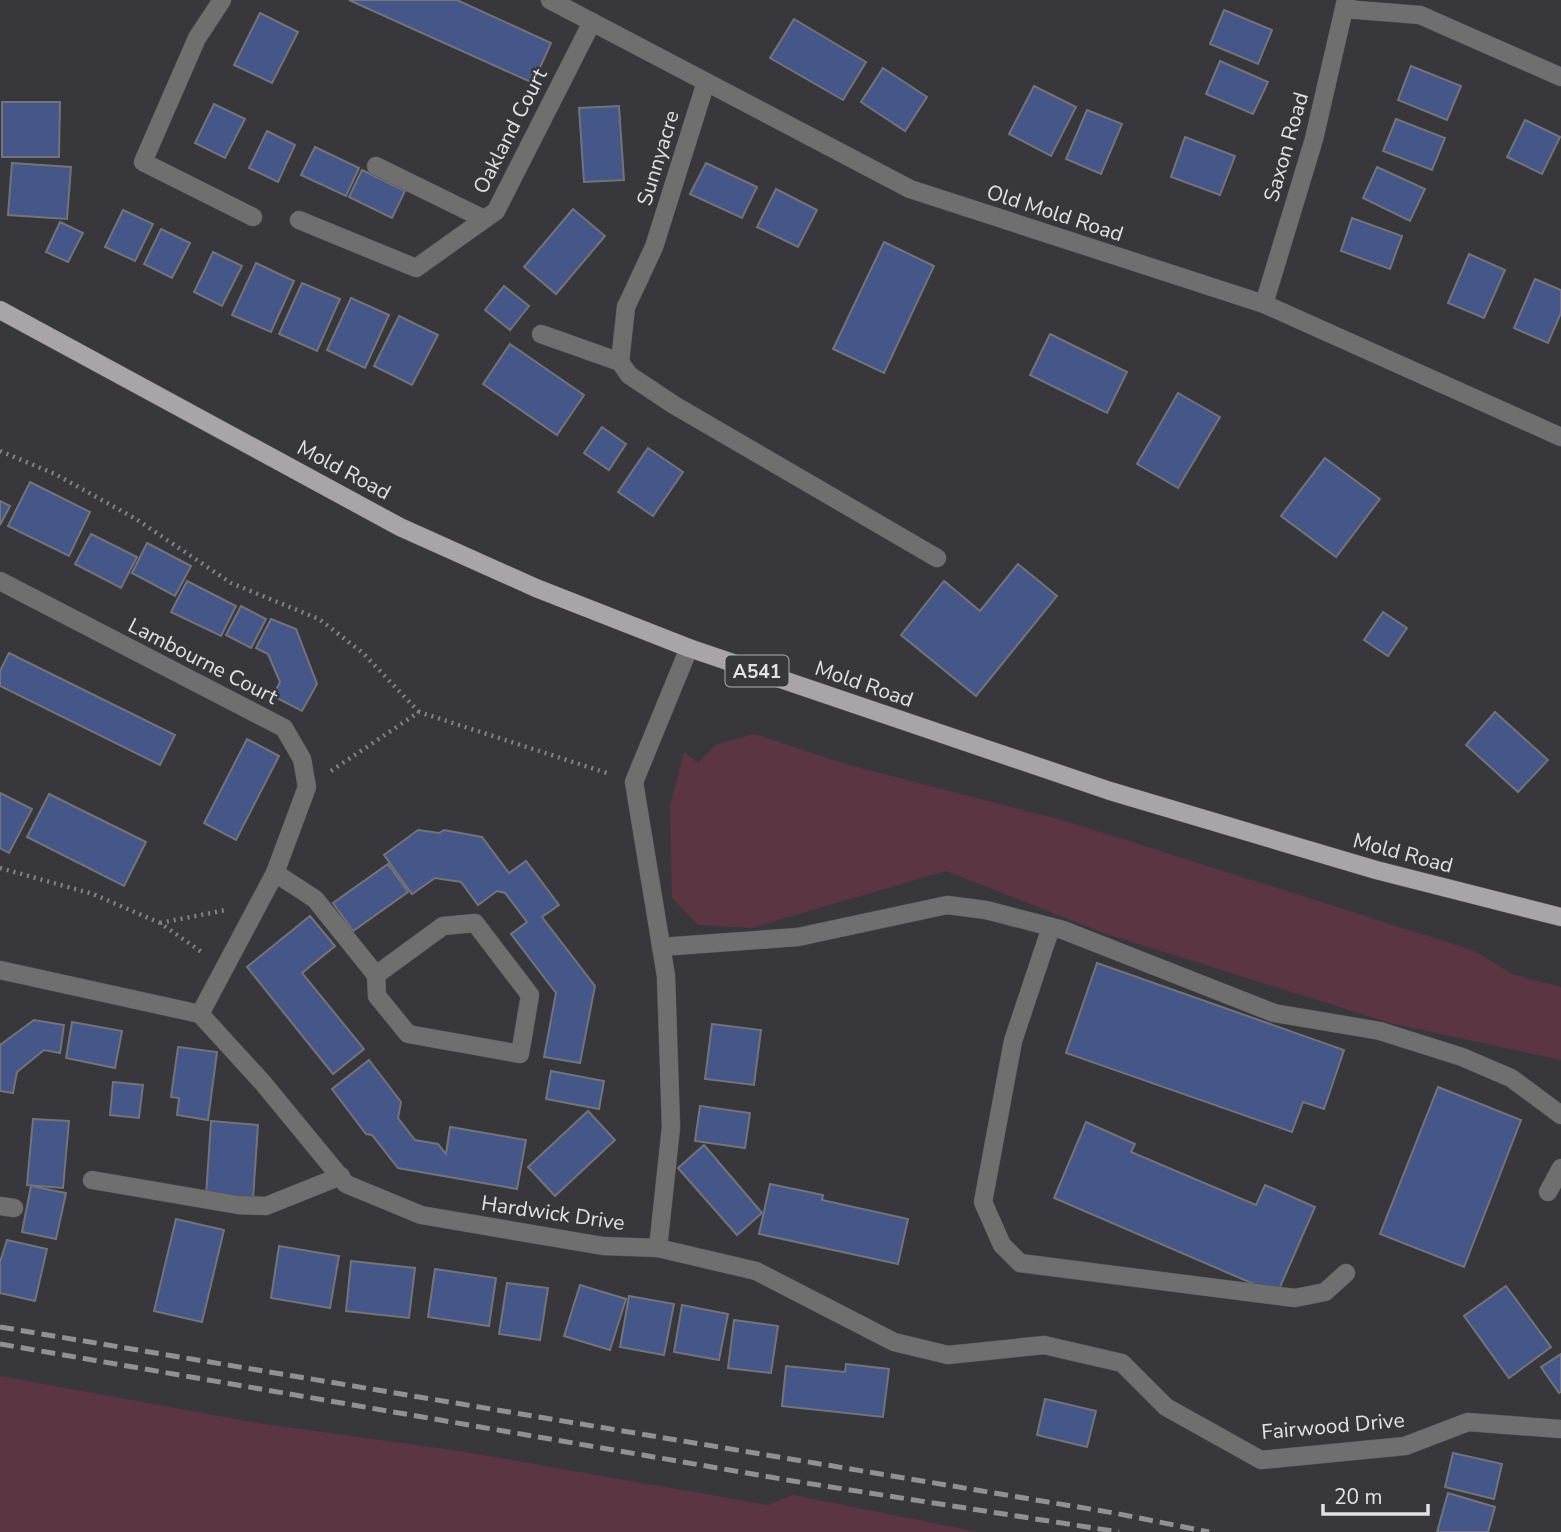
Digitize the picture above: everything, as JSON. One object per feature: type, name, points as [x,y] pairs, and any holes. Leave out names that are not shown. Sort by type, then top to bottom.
[{"type":"main road","name":"Mold Road","points":[[0,310],[400,527],[536,588],[689,648],[1110,791],[1376,870],[1561,917]]},
{"type":"street","points":[[222,0],[197,38],[143,162],[253,218]]},
{"type":"street","name":"Old Mold Road","points":[[550,0],[910,189],[1264,304],[1561,437]]},
{"type":"street","points":[[1346,5],[1420,15],[1561,77]]},
{"type":"street","name":"Saxon Road","points":[[1264,304],[1314,139],[1346,5]]},
{"type":"street","name":"Oakland Court","points":[[299,220],[416,268],[495,211],[592,22]]},
{"type":"street","name":"Sunnyacre","points":[[620,362],[626,307],[654,247],[706,82]]},
{"type":"street","points":[[376,166],[484,219]]},
{"type":"street","points":[[541,334],[620,362],[629,375],[674,405],[937,558]]},
{"type":"street","name":"Lambourne Court","points":[[0,582],[284,728],[302,759],[307,788]]},
{"type":"street","points":[[657,1248],[671,1127],[666,976],[634,782],[689,648]]},
{"type":"street","points":[[0,970],[200,1014],[275,873],[307,788]]},
{"type":"street","points":[[275,873],[315,899],[376,975],[377,996],[408,1034],[520,1054],[530,995],[475,923],[443,926],[376,975]]},
{"type":"street","points":[[661,947],[798,937],[947,905],[986,911],[1051,927],[1274,1013],[1380,1031],[1462,1057],[1511,1078],[1561,1115]]},
{"type":"street","points":[[1051,927],[1013,1041],[983,1202],[1002,1245],[1020,1263],[1295,1298],[1325,1292],[1346,1273]]},
{"type":"street","name":"Hardwick Drive","points":[[200,1014],[263,1083],[346,1184],[421,1215],[603,1247],[657,1248]]},
{"type":"street","points":[[1548,1192],[1561,1168]]},
{"type":"street","points":[[92,1180],[239,1205],[266,1206],[341,1176]]},
{"type":"street","name":"Fairwood Drive","points":[[657,1248],[756,1270],[904,1345],[948,1355],[1044,1345],[1122,1363],[1166,1407],[1261,1460],[1405,1446],[1468,1422],[1561,1429]]},
{"type":"path","points":[[0,450],[55,474],[136,519],[231,583],[319,619],[363,653],[419,712],[634,782]]},
{"type":"path","points":[[307,788],[419,712]]},
{"type":"path","points":[[0,868],[93,894],[160,923],[225,967]]},
{"type":"path","points":[[160,923],[258,903]]},
{"type":"shaded area","points":[[754,734],[849,765],[1069,822],[1475,951],[1512,974],[1561,987],[1561,1060],[1390,1023],[1107,934],[946,871],[751,928],[698,925],[672,898],[670,805],[684,752],[698,763],[717,744]]},
{"type":"shaded area","points":[[0,1376],[257,1423],[460,1451],[768,1505],[793,1495],[978,1532],[0,1532]]},
{"type":"building","points":[[349,0],[457,0],[551,43],[533,83]]},
{"type":"building","points":[[1224,10],[1272,30],[1258,64],[1210,44]]},
{"type":"building","points":[[260,13],[298,32],[272,83],[234,65]]},
{"type":"building","points":[[794,19],[866,62],[843,100],[770,58]]},
{"type":"building","points":[[1220,61],[1268,82],[1253,114],[1206,94]]},
{"type":"building","points":[[1411,66],[1461,86],[1447,120],[1398,100]]},
{"type":"building","points":[[883,68],[927,97],[905,131],[861,102]]},
{"type":"building","points":[[1034,86],[1076,107],[1051,156],[1009,134]]},
{"type":"building","points":[[2,102],[60,102],[59,157],[2,157]]},
{"type":"building","points":[[214,104],[245,119],[225,158],[195,143]]},
{"type":"building","points":[[619,106],[624,180],[584,182],[579,108]]},
{"type":"building","points":[[1087,110],[1122,124],[1101,174],[1066,159]]},
{"type":"building","points":[[1396,119],[1445,138],[1432,170],[1383,151]]},
{"type":"building","points":[[1525,120],[1560,137],[1542,174],[1507,157]]},
{"type":"building","points":[[267,131],[295,145],[278,182],[249,168]]},
{"type":"building","points":[[1185,137],[1235,156],[1220,195],[1171,177]]},
{"type":"building","points":[[315,147],[359,168],[346,196],[301,175]]},
{"type":"building","points":[[12,163],[71,167],[67,219],[8,215]]},
{"type":"building","points":[[706,163],[757,187],[742,218],[690,194]]},
{"type":"building","points":[[1377,167],[1425,189],[1410,221],[1363,198]]},
{"type":"building","points":[[362,170],[405,191],[392,218],[349,197]]},
{"type":"building","points":[[776,189],[817,210],[798,247],[757,227]]},
{"type":"building","points":[[573,209],[605,236],[556,294],[524,267]]},
{"type":"building","points":[[123,210],[153,224],[135,261],[105,247]]},
{"type":"building","points":[[1352,218],[1402,236],[1390,269],[1341,251]]},
{"type":"building","points":[[60,222],[83,233],[68,262],[46,252]]},
{"type":"building","points":[[161,229],[190,243],[172,278],[144,264]]},
{"type":"building","points":[[884,242],[934,266],[884,373],[833,349]]},
{"type":"building","points":[[213,252],[242,266],[222,306],[194,292]]},
{"type":"building","points":[[1469,254],[1505,270],[1484,318],[1448,303]]},
{"type":"building","points":[[256,263],[294,281],[271,332],[232,315]]},
{"type":"building","points":[[1535,279],[1561,290],[1561,313],[1548,343],[1514,328]]},
{"type":"building","points":[[302,283],[340,299],[317,351],[279,334]]},
{"type":"building","points":[[504,286],[529,306],[510,330],[485,310]]},
{"type":"building","points":[[351,298],[389,315],[365,368],[327,350]]},
{"type":"building","points":[[399,316],[438,335],[412,385],[374,366]]},
{"type":"building","points":[[1050,334],[1127,372],[1107,413],[1030,375]]},
{"type":"building","points":[[510,344],[584,395],[557,435],[483,384]]},
{"type":"building","points":[[1178,393],[1220,417],[1178,488],[1137,464]]},
{"type":"building","points":[[602,427],[626,444],[609,470],[584,453]]},
{"type":"building","points":[[648,448],[683,472],[653,516],[618,492]]},
{"type":"building","points":[[1325,458],[1380,499],[1336,557],[1281,516]]},
{"type":"building","points":[[30,482],[90,512],[69,556],[8,526]]},
{"type":"building","points":[[0,501],[10,506],[0,525]]},
{"type":"building","points":[[91,534],[137,557],[121,588],[75,564]]},
{"type":"building","points":[[147,543],[191,566],[175,596],[132,573]]},
{"type":"building","points":[[1018,564],[1057,596],[976,696],[901,635],[944,581],[980,611]]},
{"type":"building","points":[[187,581],[236,606],[221,636],[171,612]]},
{"type":"building","points":[[241,606],[266,619],[251,648],[226,635]]},
{"type":"building","points":[[1383,612],[1407,628],[1388,656],[1364,640]]},
{"type":"building","points":[[271,619],[296,629],[317,684],[302,711],[273,696],[280,682],[268,654],[256,648]]},
{"type":"building","points":[[9,653],[175,735],[160,765],[0,686],[0,671]]},
{"type":"building","points":[[1495,712],[1548,760],[1518,792],[1466,745]]},
{"type":"building","points":[[247,739],[279,756],[236,840],[204,823]]},
{"type":"building","points":[[0,793],[32,809],[9,853],[0,848]]},
{"type":"building","points":[[49,794],[146,842],[124,886],[27,837]]},
{"type":"building","points":[[418,830],[439,833],[444,830],[482,837],[509,873],[526,861],[559,905],[542,917],[595,986],[580,1063],[544,1057],[556,993],[511,934],[527,922],[505,893],[497,891],[478,905],[461,882],[435,878],[412,894],[384,855]]},
{"type":"building","points":[[388,864],[408,892],[353,931],[333,903]]},
{"type":"building","points":[[310,916],[335,946],[302,973],[364,1049],[333,1074],[247,967]]},
{"type":"building","points":[[1097,963],[1344,1050],[1324,1109],[1303,1102],[1292,1132],[1066,1053]]},
{"type":"building","points":[[34,1020],[64,1025],[60,1053],[44,1050],[17,1072],[13,1093],[0,1091],[0,1045]]},
{"type":"building","points":[[72,1022],[122,1031],[115,1068],[66,1058]]},
{"type":"building","points":[[712,1024],[761,1030],[754,1085],[705,1079]]},
{"type":"building","points":[[178,1047],[217,1052],[208,1120],[177,1115],[179,1098],[171,1097]]},
{"type":"building","points":[[369,1060],[401,1102],[398,1118],[415,1140],[438,1144],[446,1154],[450,1127],[526,1140],[517,1189],[398,1168],[372,1135],[366,1134],[332,1089]]},
{"type":"building","points":[[551,1071],[604,1081],[599,1109],[546,1099]]},
{"type":"building","points":[[113,1082],[143,1085],[139,1118],[110,1115]]},
{"type":"building","points":[[1438,1087],[1521,1120],[1464,1267],[1380,1234]]},
{"type":"building","points":[[700,1106],[750,1113],[745,1148],[695,1141]]},
{"type":"building","points":[[588,1111],[615,1140],[555,1196],[528,1167]]},
{"type":"building","points":[[33,1119],[69,1121],[63,1188],[27,1185]]},
{"type":"building","points":[[211,1121],[258,1125],[253,1199],[206,1196]]},
{"type":"building","points":[[1086,1122],[1135,1144],[1131,1152],[1256,1205],[1265,1185],[1315,1207],[1277,1294],[1054,1198]]},
{"type":"building","points":[[704,1145],[762,1213],[737,1235],[678,1168]]},
{"type":"building","points":[[770,1184],[823,1195],[822,1200],[908,1219],[898,1264],[759,1234]]},
{"type":"building","points":[[31,1186],[66,1193],[56,1239],[22,1232]]},
{"type":"building","points":[[176,1219],[224,1230],[202,1322],[154,1311]]},
{"type":"building","points":[[7,1240],[47,1249],[35,1301],[0,1293],[0,1262]]},
{"type":"building","points":[[279,1246],[339,1256],[330,1308],[271,1298]]},
{"type":"building","points":[[351,1261],[415,1268],[409,1318],[346,1311]]},
{"type":"building","points":[[435,1269],[496,1278],[489,1326],[428,1317]]},
{"type":"building","points":[[507,1283],[548,1288],[540,1340],[499,1334]]},
{"type":"building","points":[[580,1285],[626,1299],[610,1350],[564,1336]]},
{"type":"building","points":[[1506,1286],[1551,1347],[1509,1378],[1464,1316]]},
{"type":"building","points":[[629,1296],[674,1304],[664,1355],[620,1347]]},
{"type":"building","points":[[682,1305],[728,1314],[719,1360],[674,1352]]},
{"type":"building","points":[[734,1320],[778,1326],[771,1373],[728,1368]]},
{"type":"building","points":[[1561,1354],[1561,1392],[1559,1393],[1541,1367]]},
{"type":"building","points":[[846,1364],[889,1369],[883,1417],[782,1406],[786,1366],[845,1372]]},
{"type":"building","points":[[1045,1399],[1096,1411],[1087,1447],[1037,1435]]},
{"type":"building","points":[[1453,1453],[1502,1464],[1494,1499],[1445,1487]]},
{"type":"building","points":[[1448,1493],[1495,1507],[1488,1532],[1437,1532]]},
{"type":"railway","points":[[0,1327],[1114,1513],[1209,1532]]},
{"type":"railway","points":[[0,1344],[793,1481],[1119,1532]]}]
